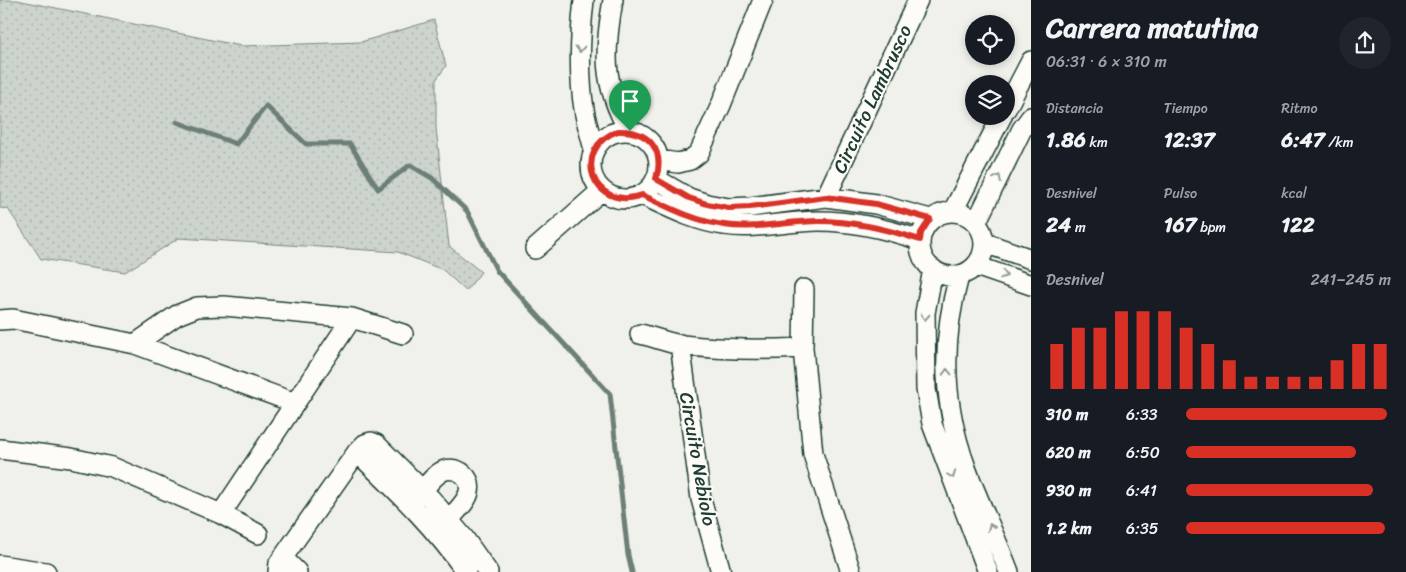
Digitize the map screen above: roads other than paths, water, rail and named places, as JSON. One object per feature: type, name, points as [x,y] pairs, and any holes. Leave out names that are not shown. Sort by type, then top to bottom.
[{"type":"street","points":[[584,0],[580,28],[580,68],[584,110],[594,150]]},
{"type":"street","points":[[613,0],[607,35],[606,60],[613,97],[630,131]]},
{"type":"street","points":[[659,160],[678,163],[690,160],[698,153],[721,105],[763,0]]},
{"type":"street","name":"Circuito Lambrusco","points":[[826,197],[918,0]]},
{"type":"street","points":[[1015,92],[1031,61]]},
{"type":"street","points":[[977,222],[1022,129],[1031,117]]},
{"type":"street","points":[[953,211],[997,125]]},
{"type":"street","points":[[618,131],[630,131],[640,134],[649,140],[656,149],[659,170],[650,188],[642,195],[621,199],[611,196],[602,190],[593,175],[592,158],[594,150],[600,141],[609,134],[618,131]]},
{"type":"street","points":[[656,179],[689,198],[729,208],[826,197],[876,204],[930,219]]},
{"type":"street","points":[[535,249],[602,190]]},
{"type":"street","points":[[642,195],[696,219],[724,225],[747,227],[820,221],[893,232],[920,240]]},
{"type":"street","points":[[946,211],[953,211],[963,212],[977,222],[985,243],[984,254],[976,266],[959,276],[942,275],[928,266],[920,250],[921,233],[930,219],[946,211]]},
{"type":"street","points":[[985,243],[1031,259]]},
{"type":"street","points":[[976,266],[1031,285]]},
{"type":"street","points":[[933,269],[925,313],[926,389],[932,424],[988,572]]},
{"type":"street","points":[[959,276],[949,324],[947,358],[947,386],[951,414],[973,485],[1009,572]]},
{"type":"street","points":[[804,289],[803,348],[814,454],[851,572]]},
{"type":"street","points":[[135,344],[177,315],[197,307],[224,306],[352,318],[403,334]]},
{"type":"street","points":[[221,514],[352,318]]},
{"type":"street","points":[[0,320],[13,319],[135,344],[296,402]]},
{"type":"street","points":[[640,334],[680,344],[754,350],[803,348]]},
{"type":"street","name":"Circuito Nebiolo","points":[[680,344],[701,499],[721,572]]},
{"type":"street","points":[[0,449],[71,458],[112,467],[221,514],[258,534]]},
{"type":"street","points":[[297,572],[280,565],[357,452],[448,520],[464,538],[488,572]]},
{"type":"street","points":[[423,500],[437,474],[445,470],[462,472],[467,477],[469,485],[467,497],[448,520]]},
{"type":"street","points":[[423,500],[466,572]]},
{"type":"street","points":[[0,565],[46,572]]},
{"type":"waterway","points":[[177,122],[236,144],[266,106],[306,144],[350,144],[378,189],[410,165],[432,178],[467,211],[497,271],[610,394],[628,555],[632,572]]}]
